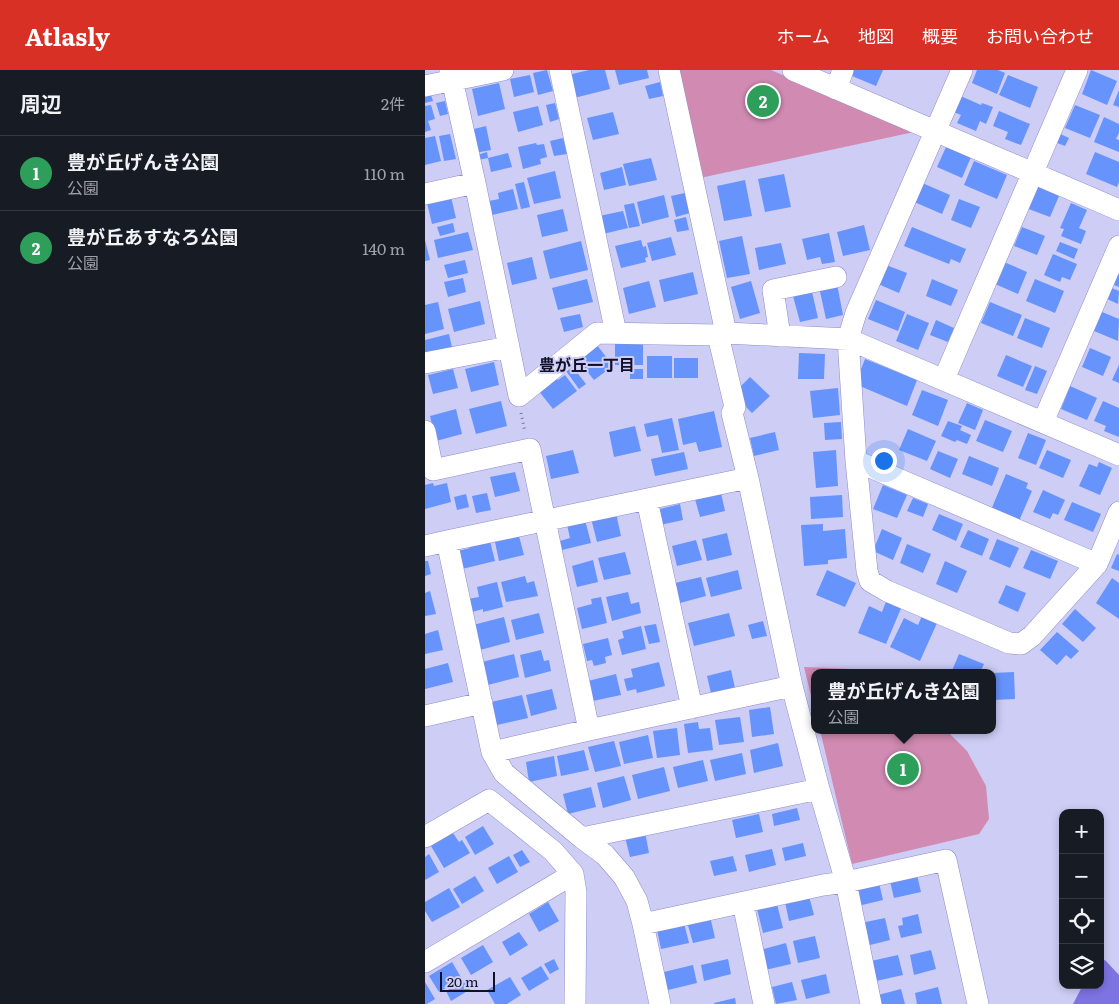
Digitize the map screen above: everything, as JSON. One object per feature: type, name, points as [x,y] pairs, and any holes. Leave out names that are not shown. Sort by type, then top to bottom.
[{"type":"street","points":[[425,86],[451,75],[503,70]]},
{"type":"street","points":[[560,70],[616,333]]},
{"type":"street","points":[[669,70],[722,334],[735,407],[732,413],[748,478],[792,686],[819,789],[847,882],[871,1004]]},
{"type":"street","points":[[793,70],[840,79],[936,132],[1119,210]]},
{"type":"street","points":[[962,70],[856,313],[848,339],[856,461],[867,571],[870,581],[887,591],[1009,643],[1021,644],[1032,636],[1097,564],[1119,512]]},
{"type":"street","points":[[944,379],[1077,70]]},
{"type":"street","points":[[451,75],[519,396],[597,333],[722,334],[848,339],[1119,455]]},
{"type":"street","points":[[425,194],[475,183]]},
{"type":"street","points":[[1043,422],[1119,246]]},
{"type":"street","points":[[781,336],[773,290],[836,277]]},
{"type":"street","points":[[425,363],[508,347]]},
{"type":"street","points":[[425,432],[429,471],[530,449],[589,730]]},
{"type":"street","points":[[856,461],[1097,564]]},
{"type":"street","points":[[425,546],[748,478]]},
{"type":"street","points":[[647,500],[692,708]]},
{"type":"street","points":[[447,541],[492,752],[504,773],[605,855],[624,877],[637,901],[660,1004]]},
{"type":"street","points":[[492,752],[792,686]]},
{"type":"street","points":[[425,716],[482,703]]},
{"type":"street","points":[[583,838],[819,789]]},
{"type":"street","points":[[425,837],[489,800],[553,851],[573,874],[576,892],[572,1003]]},
{"type":"street","points":[[643,924],[946,860],[978,1004]]},
{"type":"street","points":[[425,962],[573,874]]},
{"type":"street","points":[[743,903],[764,1004]]},
{"type":"path","points":[[519,396],[530,449]]},
{"type":"shaded area","points":[[677,70],[771,70],[914,132],[700,178]]},
{"type":"shaded area","points":[[804,667],[851,669],[811,669],[811,696]]},
{"type":"shaded area","points":[[821,734],[950,734],[967,751],[986,786],[989,819],[979,834],[852,864]]},
{"type":"shaded area","points":[[1104,961],[1119,975],[1119,1004],[1073,1004],[1081,989],[1104,989]]},
{"type":"building","points":[[547,70],[553,91],[538,95],[533,73]]},
{"type":"building","points":[[589,70],[605,70],[610,89],[574,98],[568,75]]},
{"type":"building","points":[[615,70],[647,70],[649,78],[619,85]]},
{"type":"building","points":[[854,70],[883,70],[876,86],[852,76]]},
{"type":"building","points":[[977,70],[998,70],[1005,73],[997,94],[972,83]]},
{"type":"building","points":[[1091,70],[1117,81],[1107,105],[1082,94]]},
{"type":"building","points":[[530,75],[534,92],[514,97],[510,79]]},
{"type":"building","points":[[1008,75],[1038,87],[1030,108],[999,95]]},
{"type":"building","points":[[660,82],[663,96],[649,99],[645,86]]},
{"type":"building","points":[[499,83],[505,109],[478,116],[472,89]]},
{"type":"building","points":[[1119,90],[1119,107],[1113,105]]},
{"type":"building","points":[[430,92],[433,101],[425,103],[425,94]]},
{"type":"building","points":[[956,94],[981,105],[982,103],[993,107],[986,124],[980,121],[976,131],[957,123],[961,115],[949,110]]},
{"type":"building","points":[[445,101],[448,114],[440,116],[436,103]]},
{"type":"building","points":[[555,103],[559,119],[550,122],[546,105]]},
{"type":"building","points":[[431,105],[435,119],[428,121],[431,130],[425,132],[425,106]]},
{"type":"building","points":[[1075,105],[1100,115],[1090,138],[1065,128]]},
{"type":"building","points":[[538,106],[543,125],[518,132],[513,112]]},
{"type":"building","points":[[999,111],[1030,124],[1021,145],[1005,139],[1008,132],[993,126]]},
{"type":"building","points":[[613,112],[619,134],[593,140],[587,118]]},
{"type":"building","points":[[1104,117],[1119,124],[1119,133],[1116,139],[1119,140],[1119,152],[1094,142]]},
{"type":"building","points":[[486,126],[491,150],[475,153],[470,130]]},
{"type":"building","points":[[1056,132],[1069,138],[1065,146],[1052,141]]},
{"type":"building","points":[[450,134],[456,159],[444,161],[439,136]]},
{"type":"building","points":[[435,136],[441,161],[425,165],[425,138]]},
{"type":"building","points":[[563,138],[567,154],[554,156],[550,141]]},
{"type":"building","points":[[536,143],[537,145],[544,144],[547,157],[540,159],[541,164],[523,169],[518,147]]},
{"type":"building","points":[[946,147],[971,157],[962,178],[937,167]]},
{"type":"building","points":[[487,152],[488,158],[478,160],[477,155]]},
{"type":"building","points":[[1095,152],[1119,162],[1119,182],[1117,187],[1086,174]]},
{"type":"building","points":[[508,153],[512,167],[491,172],[488,158]]},
{"type":"building","points":[[651,158],[657,180],[629,186],[623,164]]},
{"type":"building","points":[[974,161],[1007,175],[997,199],[964,185]]},
{"type":"building","points":[[622,167],[626,185],[604,190],[600,173]]},
{"type":"building","points":[[555,171],[561,198],[534,204],[527,178]]},
{"type":"building","points":[[784,174],[791,207],[765,212],[758,179]]},
{"type":"building","points":[[745,180],[752,216],[724,221],[717,186]]},
{"type":"building","points":[[524,182],[530,207],[521,209],[515,184]]},
{"type":"building","points":[[920,182],[950,195],[942,214],[912,201]]},
{"type":"building","points":[[1036,186],[1059,196],[1050,217],[1026,208]]},
{"type":"building","points":[[513,189],[518,209],[492,215],[489,201],[499,199],[498,193]]},
{"type":"building","points":[[685,193],[690,213],[676,217],[671,196]]},
{"type":"building","points":[[664,195],[669,217],[642,224],[637,202]]},
{"type":"building","points":[[451,197],[456,218],[432,224],[427,203]]},
{"type":"building","points":[[959,199],[980,207],[971,228],[951,220]]},
{"type":"building","points":[[634,203],[640,226],[629,228],[624,205]]},
{"type":"building","points":[[1071,203],[1087,210],[1079,228],[1086,231],[1081,244],[1061,236],[1064,229],[1060,228]]},
{"type":"building","points":[[563,209],[568,231],[542,237],[537,215]]},
{"type":"building","points":[[623,211],[628,228],[603,234],[599,216]]},
{"type":"building","points":[[686,217],[689,230],[677,232],[674,220]]},
{"type":"building","points":[[453,223],[455,232],[440,236],[437,227]]},
{"type":"building","points":[[864,225],[870,250],[843,256],[837,232]]},
{"type":"building","points":[[912,227],[966,249],[960,263],[951,259],[949,264],[904,246]]},
{"type":"building","points":[[1022,227],[1045,236],[1037,255],[1014,246]]},
{"type":"building","points":[[468,232],[473,250],[438,258],[434,240]]},
{"type":"building","points":[[829,233],[835,262],[822,264],[820,257],[807,260],[802,239]]},
{"type":"building","points":[[742,236],[750,274],[727,278],[719,241]]},
{"type":"building","points":[[671,237],[676,255],[652,261],[647,243]]},
{"type":"building","points":[[425,240],[430,260],[425,261]]},
{"type":"building","points":[[641,240],[643,247],[646,246],[648,257],[645,258],[646,262],[621,268],[615,246]]},
{"type":"building","points":[[581,241],[588,270],[550,279],[543,251]]},
{"type":"building","points":[[1060,242],[1078,249],[1074,259],[1056,251]]},
{"type":"building","points":[[781,243],[786,264],[759,270],[755,248]]},
{"type":"building","points":[[1053,254],[1077,264],[1070,280],[1062,277],[1060,282],[1044,275]]},
{"type":"building","points":[[532,257],[537,279],[512,285],[507,263]]},
{"type":"building","points":[[465,260],[468,273],[448,278],[444,265]]},
{"type":"building","points":[[1004,262],[1027,272],[1018,294],[995,284]]},
{"type":"building","points":[[886,265],[907,273],[899,293],[878,284]]},
{"type":"building","points":[[1119,268],[1119,287],[1109,283]]},
{"type":"building","points":[[693,272],[698,294],[664,302],[659,280]]},
{"type":"building","points":[[463,278],[466,292],[448,297],[444,282]]},
{"type":"building","points":[[587,279],[593,302],[558,310],[552,288]]},
{"type":"building","points":[[932,279],[958,290],[951,306],[926,296]]},
{"type":"building","points":[[1035,279],[1064,291],[1055,313],[1026,301]]},
{"type":"building","points":[[649,281],[656,307],[629,314],[623,288]]},
{"type":"building","points":[[751,281],[760,313],[740,319],[731,287]]},
{"type":"building","points":[[837,284],[843,315],[826,319],[819,287]]},
{"type":"building","points":[[1109,287],[1119,291],[1118,304],[1105,298]]},
{"type":"building","points":[[812,292],[818,318],[800,322],[793,296]]},
{"type":"building","points":[[876,300],[905,312],[898,331],[868,319]]},
{"type":"building","points":[[480,301],[485,324],[454,332],[448,309]]},
{"type":"building","points":[[438,302],[444,329],[425,334],[425,305]]},
{"type":"building","points":[[990,302],[1022,315],[1013,336],[981,323]]},
{"type":"building","points":[[1102,312],[1119,319],[1118,341],[1094,331]]},
{"type":"building","points":[[580,314],[583,327],[564,332],[560,318]]},
{"type":"building","points":[[907,314],[929,323],[918,350],[896,341]]},
{"type":"building","points":[[1025,318],[1050,328],[1042,348],[1017,338]]},
{"type":"building","points":[[936,320],[954,328],[948,342],[930,335]]},
{"type":"building","points":[[449,334],[452,347],[425,353],[425,340]]},
{"type":"building","points":[[615,341],[643,341],[643,365],[615,365]]},
{"type":"building","points":[[597,345],[613,366],[594,380],[578,360]]},
{"type":"building","points":[[1090,348],[1111,357],[1103,376],[1082,367]]},
{"type":"building","points":[[799,353],[825,354],[824,379],[798,379]]},
{"type":"building","points":[[1006,355],[1032,366],[1023,387],[997,376]]},
{"type":"building","points":[[647,356],[672,356],[672,378],[647,378]]},
{"type":"building","points":[[674,358],[698,358],[698,378],[674,378]]},
{"type":"building","points":[[865,359],[917,380],[907,406],[855,384]]},
{"type":"building","points":[[494,362],[499,385],[471,392],[465,369]]},
{"type":"building","points":[[1119,365],[1119,383],[1112,380]]},
{"type":"building","points":[[572,366],[586,384],[579,389],[566,371]]},
{"type":"building","points":[[1035,366],[1047,371],[1037,394],[1025,390]]},
{"type":"building","points":[[453,369],[458,388],[433,394],[428,375]]},
{"type":"building","points":[[630,369],[643,369],[643,379],[630,379]]},
{"type":"building","points":[[565,375],[577,391],[553,409],[538,390],[555,377],[558,380]]},
{"type":"building","points":[[750,377],[770,396],[752,413],[733,394]]},
{"type":"building","points":[[1070,386],[1097,398],[1087,420],[1061,409]]},
{"type":"building","points":[[838,388],[840,415],[813,418],[810,391]]},
{"type":"building","points":[[922,390],[948,400],[938,426],[912,415]]},
{"type":"building","points":[[501,401],[507,426],[476,434],[469,409]]},
{"type":"building","points":[[1103,401],[1119,408],[1119,437],[1104,431],[1106,426],[1094,421]]},
{"type":"building","points":[[967,403],[983,410],[975,430],[958,423]]},
{"type":"building","points":[[456,409],[462,434],[436,441],[430,416]]},
{"type":"building","points":[[714,411],[722,447],[699,452],[696,442],[683,445],[678,419]]},
{"type":"building","points":[[672,418],[679,450],[662,453],[658,435],[647,437],[644,424]]},
{"type":"building","points":[[985,420],[1012,431],[1003,452],[976,441]]},
{"type":"building","points":[[948,421],[962,426],[960,430],[971,435],[967,444],[957,440],[955,442],[941,436]]},
{"type":"building","points":[[841,422],[842,439],[825,440],[824,423]]},
{"type":"building","points":[[635,426],[641,451],[614,457],[609,432]]},
{"type":"building","points":[[908,429],[936,441],[927,461],[899,450]]},
{"type":"building","points":[[775,432],[779,450],[754,456],[750,438]]},
{"type":"building","points":[[1028,433],[1046,440],[1036,465],[1018,458]]},
{"type":"building","points":[[573,450],[579,473],[551,479],[546,456]]},
{"type":"building","points":[[836,450],[838,486],[816,488],[813,452]]},
{"type":"building","points":[[1047,450],[1071,460],[1063,478],[1039,468]]},
{"type":"building","points":[[938,451],[958,459],[950,478],[930,469]]},
{"type":"building","points":[[684,452],[688,469],[655,476],[651,459]]},
{"type":"building","points":[[969,456],[999,468],[992,486],[962,474]]},
{"type":"building","points":[[1099,462],[1112,468],[1100,495],[1079,486],[1089,464],[1097,467]]},
{"type":"building","points":[[515,472],[520,491],[495,497],[490,477]]},
{"type":"building","points":[[1006,474],[1028,483],[1026,488],[1032,491],[1019,521],[991,510]]},
{"type":"building","points":[[433,483],[434,486],[447,483],[451,502],[425,509],[425,485]]},
{"type":"building","points":[[883,485],[907,495],[897,518],[873,509]]},
{"type":"building","points":[[1043,490],[1065,500],[1058,515],[1053,513],[1050,519],[1033,512]]},
{"type":"building","points":[[487,493],[491,510],[476,513],[472,496]]},
{"type":"building","points":[[721,493],[725,511],[700,517],[695,499]]},
{"type":"building","points":[[466,494],[469,507],[457,510],[454,497]]},
{"type":"building","points":[[842,495],[843,517],[811,519],[810,497]]},
{"type":"building","points":[[913,498],[928,504],[923,517],[907,511]]},
{"type":"building","points":[[1072,502],[1101,514],[1093,532],[1064,520]]},
{"type":"building","points":[[680,504],[683,520],[660,525],[656,510]]},
{"type":"building","points":[[616,513],[621,536],[597,542],[591,518]]},
{"type":"building","points":[[939,514],[963,524],[956,541],[932,530]]},
{"type":"building","points":[[585,520],[591,543],[562,550],[560,541],[570,538],[567,525]]},
{"type":"building","points":[[823,524],[823,531],[845,529],[847,558],[828,560],[828,564],[804,566],[801,525]]},
{"type":"building","points":[[882,529],[902,538],[893,560],[873,551]]},
{"type":"building","points":[[968,530],[989,539],[982,556],[960,547]]},
{"type":"building","points":[[727,533],[732,555],[707,561],[702,539]]},
{"type":"building","points":[[519,536],[524,555],[499,561],[495,542]]},
{"type":"building","points":[[489,537],[495,561],[462,569],[458,551],[470,548],[468,543]]},
{"type":"building","points":[[997,539],[1019,548],[1010,568],[989,559]]},
{"type":"building","points":[[696,540],[702,560],[677,566],[672,546]]},
{"type":"building","points":[[907,544],[931,554],[923,573],[900,563]]},
{"type":"building","points":[[1031,550],[1058,561],[1050,579],[1023,568]]},
{"type":"building","points":[[625,552],[631,574],[604,580],[598,558]]},
{"type":"building","points":[[1117,554],[1119,555],[1119,571],[1111,568]]},
{"type":"building","points":[[593,560],[598,582],[577,587],[572,566]]},
{"type":"building","points":[[425,561],[428,561],[431,574],[425,576]]},
{"type":"building","points":[[945,561],[967,571],[957,593],[936,584]]},
{"type":"building","points":[[738,570],[742,589],[711,597],[706,578]]},
{"type":"building","points":[[827,570],[856,583],[845,607],[816,595]]},
{"type":"building","points":[[525,576],[527,583],[534,581],[538,596],[506,602],[501,582]]},
{"type":"building","points":[[701,577],[706,596],[680,603],[675,583]]},
{"type":"building","points":[[1112,578],[1119,583],[1119,619],[1096,603]]},
{"type":"building","points":[[497,582],[503,607],[483,612],[483,609],[472,612],[468,599],[479,597],[477,587]]},
{"type":"building","points":[[1006,585],[1026,593],[1018,612],[998,603]]},
{"type":"building","points":[[430,591],[436,614],[425,616],[425,593]]},
{"type":"building","points":[[628,592],[631,604],[639,602],[641,613],[612,621],[606,597]]},
{"type":"building","points":[[601,597],[607,623],[582,629],[577,608],[592,604],[591,599]]},
{"type":"building","points":[[887,599],[902,606],[886,644],[858,633],[869,606],[882,612]]},
{"type":"building","points":[[1075,609],[1096,628],[1083,642],[1062,624]]},
{"type":"building","points":[[539,613],[544,633],[516,640],[511,620]]},
{"type":"building","points":[[729,613],[735,636],[694,646],[688,623]]},
{"type":"building","points":[[922,616],[937,623],[920,661],[890,647],[904,618],[918,625]]},
{"type":"building","points":[[504,617],[510,642],[480,650],[473,625]]},
{"type":"building","points":[[763,621],[767,636],[752,639],[748,625]]},
{"type":"building","points":[[656,624],[660,642],[649,644],[644,626]]},
{"type":"building","points":[[641,626],[646,649],[622,655],[618,640],[624,638],[622,631]]},
{"type":"building","points":[[438,630],[443,650],[425,654],[425,634]]},
{"type":"building","points":[[1057,632],[1079,651],[1071,659],[1066,655],[1057,665],[1040,650]]},
{"type":"building","points":[[608,638],[612,655],[605,657],[606,663],[594,666],[592,660],[587,661],[583,644]]},
{"type":"building","points":[[541,650],[544,661],[549,660],[551,671],[525,678],[520,655]]},
{"type":"building","points":[[514,654],[519,677],[488,685],[482,662]]},
{"type":"building","points":[[959,654],[984,664],[982,669],[953,669]]},
{"type":"building","points":[[659,662],[665,686],[637,693],[636,689],[627,691],[624,679],[633,677],[631,669]]},
{"type":"building","points":[[448,663],[453,682],[425,689],[425,669]]},
{"type":"building","points":[[731,670],[735,688],[711,693],[707,676]]},
{"type":"building","points":[[1014,672],[1015,699],[996,700],[996,673]]},
{"type":"building","points":[[616,674],[621,695],[593,701],[588,681]]},
{"type":"building","points":[[552,689],[557,709],[531,716],[526,695]]},
{"type":"building","points":[[522,695],[528,718],[497,725],[491,702]]},
{"type":"building","points":[[770,707],[774,734],[752,737],[749,710]]},
{"type":"building","points":[[740,717],[744,742],[719,745],[715,720]]},
{"type":"building","points":[[698,722],[699,729],[710,728],[713,750],[688,753],[684,724]]},
{"type":"building","points":[[677,728],[680,755],[657,758],[653,731]]},
{"type":"building","points":[[648,735],[653,758],[624,764],[619,742]]},
{"type":"building","points":[[614,741],[621,766],[595,772],[588,747]]},
{"type":"building","points":[[778,743],[783,766],[754,773],[750,750]]},
{"type":"building","points":[[584,750],[589,770],[561,776],[557,756]]},
{"type":"building","points":[[742,753],[746,774],[715,781],[710,760]]},
{"type":"building","points":[[554,756],[557,776],[529,782],[526,762]]},
{"type":"building","points":[[703,760],[708,781],[678,788],[673,767]]},
{"type":"building","points":[[664,767],[670,791],[638,799],[632,775]]},
{"type":"building","points":[[624,776],[631,800],[603,808],[597,783]]},
{"type":"building","points":[[591,787],[596,807],[568,814],[563,794]]},
{"type":"building","points":[[797,808],[800,820],[774,826],[772,814]]},
{"type":"building","points":[[759,814],[763,832],[736,838],[732,820]]},
{"type":"building","points":[[483,826],[494,844],[475,855],[465,837]]},
{"type":"building","points":[[645,832],[649,853],[630,857],[625,837]]},
{"type":"building","points":[[453,833],[459,842],[462,840],[470,853],[444,868],[431,846]]},
{"type":"building","points":[[803,843],[806,856],[785,861],[782,848]]},
{"type":"building","points":[[772,849],[776,865],[749,872],[745,855]]},
{"type":"building","points":[[522,850],[530,862],[520,867],[513,855]]},
{"type":"building","points":[[429,854],[439,872],[425,880],[425,857]]},
{"type":"building","points":[[509,856],[518,872],[497,884],[488,868]]},
{"type":"building","points":[[733,856],[737,871],[714,876],[710,861]]},
{"type":"building","points":[[917,875],[921,892],[894,898],[890,881]]},
{"type":"building","points":[[475,876],[484,891],[462,904],[453,889]]},
{"type":"building","points":[[879,883],[883,900],[858,906],[854,889]]},
{"type":"building","points":[[449,888],[460,907],[432,922],[425,911],[425,902]]},
{"type":"building","points":[[809,896],[814,915],[789,921],[785,902]]},
{"type":"building","points":[[548,902],[559,921],[539,932],[529,914]]},
{"type":"building","points":[[777,904],[783,928],[763,933],[757,909]]},
{"type":"building","points":[[918,914],[922,933],[901,938],[898,926],[903,925],[902,918]]},
{"type":"building","points":[[710,916],[715,938],[693,943],[687,922]]},
{"type":"building","points":[[885,918],[890,940],[866,946],[861,923]]},
{"type":"building","points":[[684,923],[689,943],[661,949],[657,930]]},
{"type":"building","points":[[519,932],[528,945],[510,956],[502,942]]},
{"type":"building","points":[[815,936],[820,958],[798,963],[793,941]]},
{"type":"building","points":[[786,943],[791,964],[765,970],[760,950]]},
{"type":"building","points":[[483,945],[493,962],[471,975],[461,958]]},
{"type":"building","points":[[931,950],[936,969],[914,975],[910,955]]},
{"type":"building","points":[[898,955],[903,975],[876,981],[871,961]]},
{"type":"building","points":[[554,959],[559,969],[550,974],[544,964]]},
{"type":"building","points":[[728,959],[731,974],[704,981],[701,965]]},
{"type":"building","points":[[452,962],[462,979],[439,992],[429,976]]},
{"type":"building","points":[[693,965],[697,983],[668,990],[664,972]]},
{"type":"building","points":[[541,966],[549,979],[529,991],[521,978]]},
{"type":"building","points":[[826,974],[830,993],[806,999],[801,980]]},
{"type":"building","points":[[510,977],[521,995],[507,1004],[495,1004],[487,990]]},
{"type":"building","points":[[469,978],[474,987],[451,1001],[446,991]]},
{"type":"building","points":[[425,982],[435,999],[427,1004],[425,1004]]},
{"type":"building","points":[[792,982],[797,1000],[776,1004],[772,987]]},
{"type":"building","points":[[938,987],[942,1004],[917,1004],[915,993]]},
{"type":"building","points":[[901,989],[905,1004],[880,1004],[878,995]]},
{"type":"building","points":[[735,998],[736,1004],[714,1004],[714,1003]]},
{"type":"place","name":"豊が丘あすなろ公園","points":[[763,101]]},
{"type":"place","name":"豊が丘げんき公園","points":[[903,769]]},
{"type":"district","name":"豊が丘一丁目","points":[[587,364]]}]
